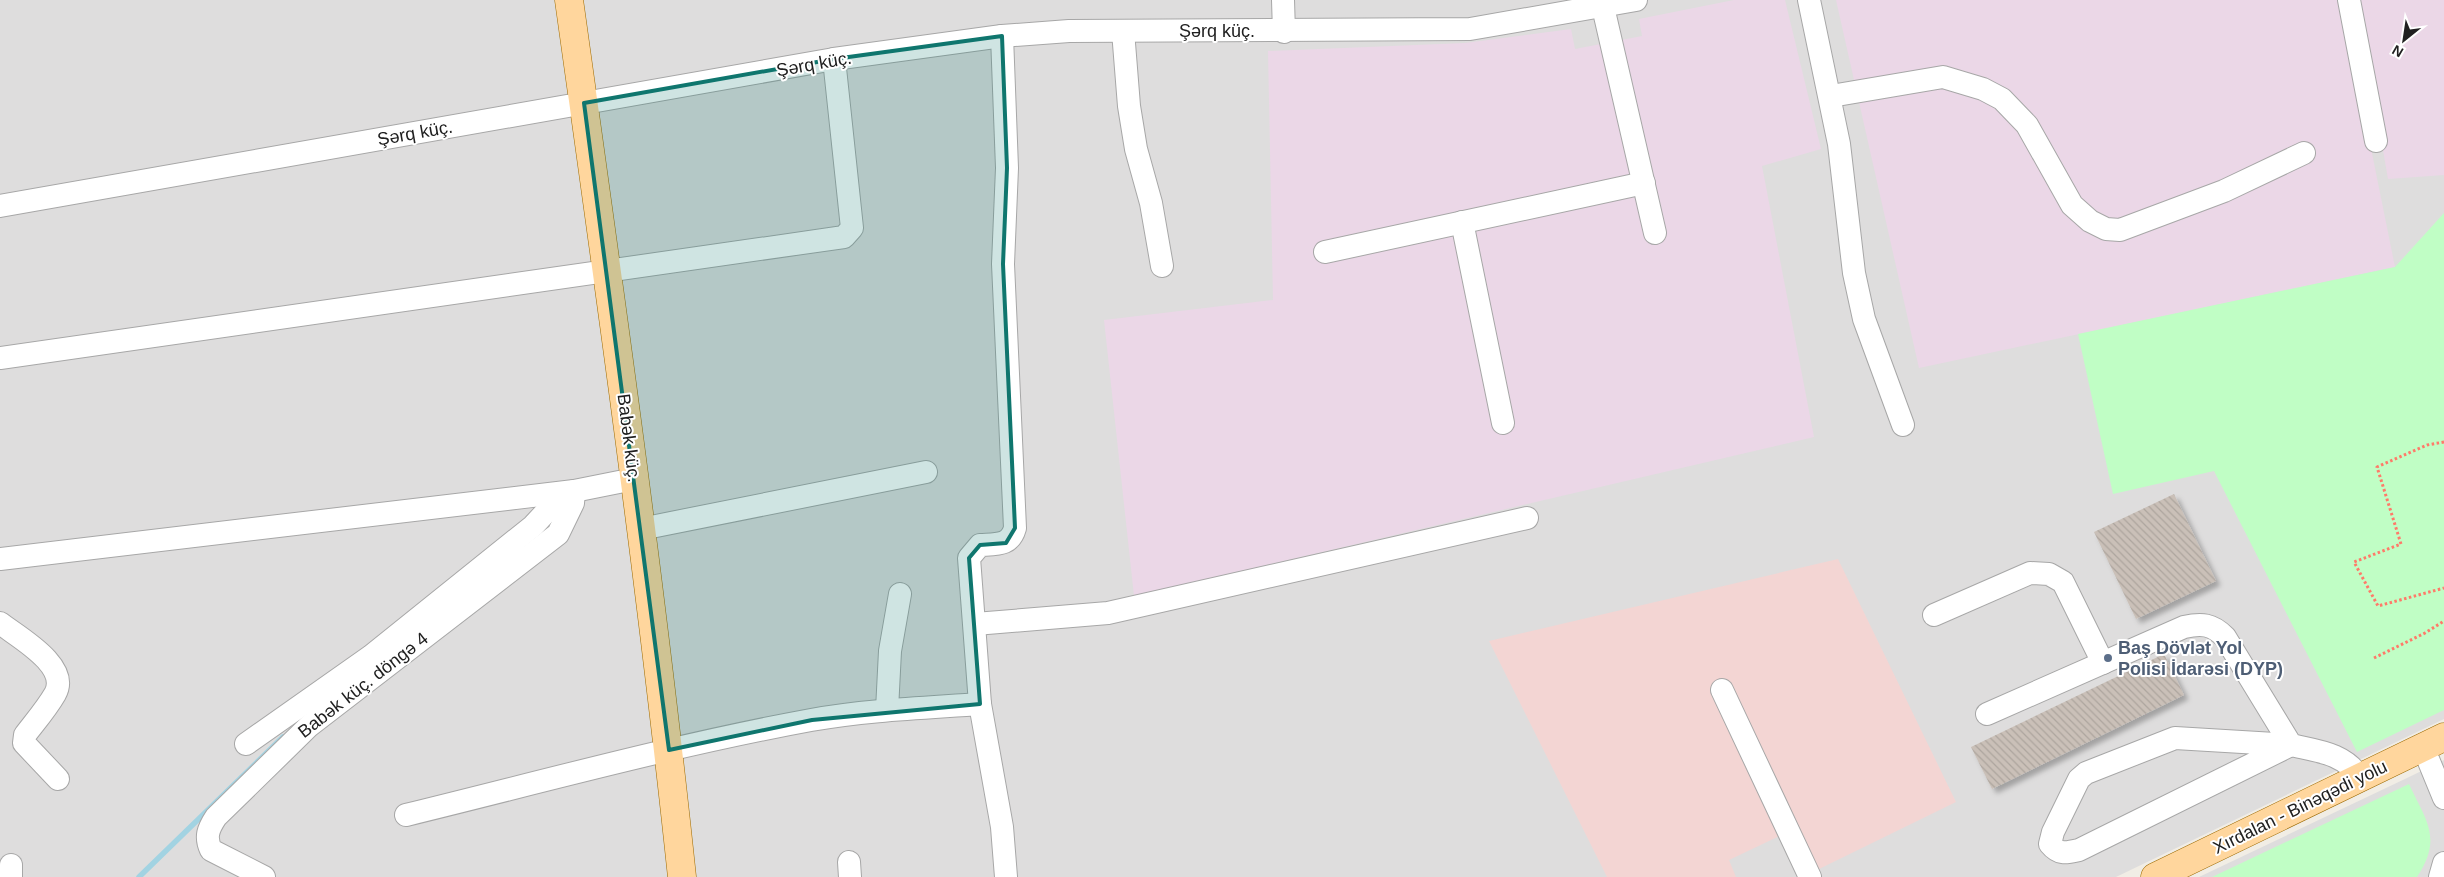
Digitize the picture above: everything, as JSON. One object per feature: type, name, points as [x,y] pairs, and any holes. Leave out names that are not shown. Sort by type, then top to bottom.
[{"type":"main road","name":"Babək küç.","points":[[569,0],[608,272],[669,750],[682,877]]},
{"type":"main road","name":"Xırdalan - Binəqədi yolu","points":[[2156,877],[2434,742]]},
{"type":"street","points":[[1283,0],[1284,32]]},
{"type":"street","name":"Şərq küç.","points":[[0,206],[834,59],[1002,36],[1069,31],[1284,32],[1470,29],[1636,0]]},
{"type":"street","points":[[1809,0],[1830,96],[1844,178],[1854,273],[1864,318],[1903,425]]},
{"type":"street","points":[[2349,0],[2376,140]]},
{"type":"street","points":[[1603,7],[1655,233]]},
{"type":"street","points":[[1123,31],[1129,106],[1136,149],[1151,204],[1162,266]]},
{"type":"street","points":[[1002,36],[1007,168],[1004,284],[1015,528],[1012,538],[1006,543],[980,546],[969,558],[980,704],[1002,827],[1006,877]]},
{"type":"street","points":[[0,358],[608,272],[844,236],[850,233],[851,220],[834,59]]},
{"type":"street","points":[[1830,96],[1943,77],[1983,89],[2002,99],[2027,125],[2072,205],[2090,221],[2106,228],[2120,230],[2224,191],[2304,153]]},
{"type":"street","points":[[1325,252],[1644,183]]},
{"type":"street","points":[[1462,222],[1503,423]]},
{"type":"street","points":[[640,529],[926,472]]},
{"type":"street","points":[[0,559],[564,492],[634,479]]},
{"type":"street","points":[[246,744],[371,656],[533,526],[564,492]]},
{"type":"street","name":"Babək küç. döngə 4","points":[[264,877],[212,850],[207,841],[209,828],[216,817],[309,726],[558,534],[573,503],[564,492]]},
{"type":"street","points":[[975,624],[1108,613],[1527,518]]},
{"type":"street","points":[[1934,615],[2030,573],[2049,574],[2063,582],[2103,663]]},
{"type":"street","points":[[887,710],[890,651],[900,594]]},
{"type":"street","points":[[0,623],[44,656],[55,670],[59,682],[56,693],[25,735],[24,743],[58,779]]},
{"type":"street","points":[[1987,714],[2184,627],[2198,624],[2217,628],[2225,637],[2291,745]]},
{"type":"street","points":[[1722,690],[1810,877]]},
{"type":"street","points":[[406,815],[669,750],[812,720],[887,710],[980,704]]},
{"type":"street","points":[[2291,745],[2078,850],[2065,854],[2056,851],[2050,844],[2052,832],[2079,779],[2095,768],[2175,738],[2291,745],[2340,757],[2353,766],[2360,778]]},
{"type":"street","points":[[2434,742],[2444,798]]},
{"type":"street","points":[[2440,877],[2444,863]]},
{"type":"path","points":[[2444,442],[2427,445],[2377,467],[2401,544],[2354,562],[2378,606],[2444,588]]},
{"type":"path","points":[[2374,658],[2425,633],[2444,621]]},
{"type":"highlighted area","points":[[1002,36],[1007,168],[1003,264],[1015,528],[1006,543],[980,545],[969,558],[980,704],[812,720],[669,750],[584,103],[834,59]]},
{"type":"shaded area","points":[[0,0],[2444,0],[2444,719],[2116,877],[0,877]]},
{"type":"shaded area","points":[[1734,0],[1785,0],[1821,149],[1762,166],[1814,437],[1134,596],[1104,320],[1273,300],[1268,51],[1465,43],[1571,29],[1575,49],[1642,36],[1639,19]]},
{"type":"shaded area","points":[[1836,0],[2341,0],[2395,267],[1919,368]]},
{"type":"shaded area","points":[[2357,0],[2444,0],[2444,175],[2388,179]]},
{"type":"shaded area","points":[[1838,559],[1956,802],[1817,870],[1790,831],[1729,860],[1736,877],[1607,877],[1489,641]]},
{"type":"shaded area","points":[[2444,760],[2444,877],[2199,877],[2407,778]]},
{"type":"green space","points":[[2444,213],[2444,710],[2357,752],[2214,471],[2113,494],[2078,334],[2395,267]]},
{"type":"green space","points":[[2409,784],[2426,819],[2430,840],[2425,863],[2417,877],[2212,877]]},
{"type":"building","points":[[2174,494],[2216,581],[2136,619],[2094,532]]},
{"type":"building","points":[[2164,654],[2184,695],[1992,789],[1971,747]]},
{"type":"waterway","points":[[139,877],[283,737]]},
{"type":"place","name":"Baş Dövlət Yol Polisi İdarəsi (DYP)","points":[[2108,658]]}]
